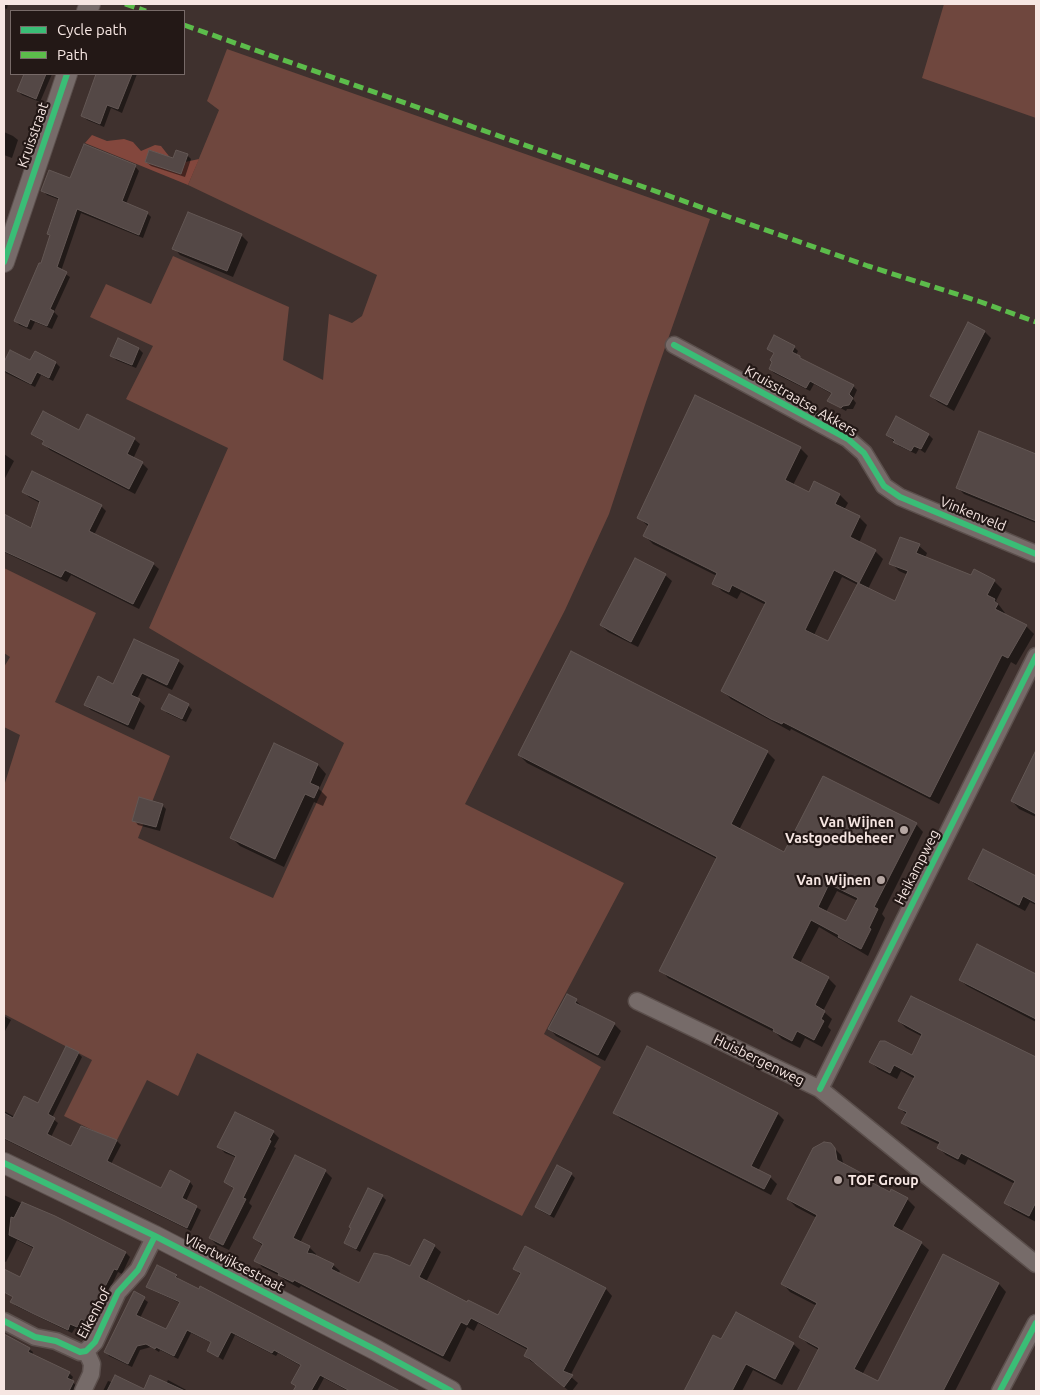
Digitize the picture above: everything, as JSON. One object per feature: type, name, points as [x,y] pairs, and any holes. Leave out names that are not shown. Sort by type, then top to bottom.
[{"type":"street","name":"Kruisstraat","points":[[4,262],[67,75]]},
{"type":"street","name":"Kruisstraatse Akkers","points":[[674,345],[848,439],[864,453],[884,486],[900,497]]},
{"type":"street","name":"Vinkenveld","points":[[900,497],[1036,554]]},
{"type":"street","name":"Heikampweg","points":[[820,1089],[1036,656]]},
{"type":"street","name":"Huisbergenweg","points":[[638,1001],[820,1089],[1036,1264]]},
{"type":"street","name":"Vliertwijksestraat","points":[[4,1163],[155,1236],[451,1391]]},
{"type":"street","name":"Eikenhof","points":[[4,1321],[35,1337],[56,1341],[80,1352],[86,1351],[95,1342],[118,1292],[138,1270],[155,1236]]},
{"type":"street","points":[[1000,1391],[1036,1323]]},
{"type":"street","name":"Eikenhof","points":[[83,1391],[91,1374],[92,1364],[86,1351]]},
{"type":"shaded area","points":[[944,4],[1036,4],[1036,118],[922,78]]},
{"type":"shaded area","points":[[227,49],[710,219],[609,514],[565,610],[465,804],[624,883],[544,1034],[601,1067],[522,1216],[197,1053],[178,1096],[147,1080],[116,1142],[64,1116],[92,1060],[4,1014],[4,786],[20,735],[4,727],[4,667],[10,657],[4,653],[4,568],[96,613],[55,702],[170,756],[138,838],[273,898],[344,743],[149,628],[228,448],[126,399],[153,346],[90,317],[106,284],[151,304],[173,256],[289,307],[283,360],[323,380],[329,314],[352,323],[362,316],[377,275],[188,185],[219,110],[207,101]]},
{"type":"shaded area","points":[[92,135],[107,141],[124,139],[133,142],[141,151],[155,145],[161,146],[172,160],[185,162],[199,159],[188,185],[85,143]]},
{"type":"building","points":[[24,75],[46,75],[36,99],[17,91]]},
{"type":"building","points":[[96,75],[132,75],[118,109],[107,105],[100,124],[81,116]]},
{"type":"building","points":[[84,144],[136,165],[122,201],[148,212],[139,235],[77,209],[57,267],[67,272],[50,309],[54,311],[47,326],[30,319],[27,327],[14,321],[39,263],[41,263],[50,235],[47,234],[59,198],[41,191],[49,170],[70,178]]},
{"type":"building","points":[[149,150],[173,158],[176,150],[188,154],[181,174],[145,162]]},
{"type":"building","points":[[188,212],[242,234],[227,271],[172,249]]},
{"type":"building","points":[[968,322],[985,331],[947,405],[930,396]]},
{"type":"building","points":[[774,335],[795,346],[792,352],[800,356],[800,358],[854,385],[849,394],[853,398],[849,405],[841,408],[827,401],[832,393],[810,381],[806,388],[769,369],[772,362],[770,360],[774,353],[767,349]]},
{"type":"building","points":[[118,338],[139,348],[132,365],[110,356]]},
{"type":"building","points":[[10,350],[30,360],[35,351],[56,362],[49,378],[37,372],[31,384],[4,370],[4,362]]},
{"type":"building","points":[[695,395],[801,447],[785,480],[809,492],[814,481],[840,494],[835,504],[860,516],[850,537],[876,550],[859,583],[834,570],[805,630],[828,641],[858,583],[895,601],[908,571],[889,564],[900,537],[920,544],[916,553],[971,575],[974,569],[995,580],[987,595],[995,599],[994,601],[998,604],[995,609],[1027,625],[1008,658],[1002,655],[930,797],[783,722],[782,724],[771,719],[721,691],[766,602],[732,585],[729,592],[712,584],[717,573],[643,536],[649,524],[637,518]]},
{"type":"building","points":[[43,411],[79,430],[87,414],[135,438],[127,454],[143,462],[129,489],[42,444],[44,441],[31,434]]},
{"type":"building","points":[[896,416],[929,434],[921,449],[914,446],[911,451],[893,442],[895,440],[886,435]]},
{"type":"building","points":[[979,431],[1036,454],[1036,521],[956,488]]},
{"type":"building","points":[[32,471],[102,505],[89,531],[154,563],[133,604],[65,570],[61,577],[4,551],[4,514],[31,528],[40,501],[22,492]]},
{"type":"building","points":[[635,558],[666,574],[631,642],[600,625]]},
{"type":"building","points":[[134,639],[179,660],[167,685],[142,673],[131,695],[140,699],[128,725],[84,705],[98,676],[113,684]]},
{"type":"building","points":[[571,651],[768,751],[731,824],[784,852],[823,776],[917,823],[874,907],[878,909],[861,949],[811,920],[792,958],[829,977],[815,1005],[825,1011],[821,1019],[824,1021],[814,1040],[797,1031],[792,1041],[773,1031],[774,1029],[659,971],[717,857],[518,755]],"holes":[[[829,884],[858,898],[846,921],[818,907]]]},
{"type":"building","points":[[169,694],[189,704],[182,719],[161,709]]},
{"type":"building","points":[[274,743],[318,764],[310,783],[319,787],[314,798],[305,794],[275,859],[230,838]]},
{"type":"building","points":[[1036,750],[1036,814],[1011,801]]},
{"type":"building","points":[[139,797],[163,804],[156,827],[132,821]]},
{"type":"building","points":[[983,849],[1036,876],[1036,903],[1023,896],[1019,905],[968,879]]},
{"type":"building","points":[[977,944],[1036,974],[1036,1019],[959,980]]},
{"type":"building","points":[[567,994],[577,999],[575,1003],[615,1023],[598,1055],[548,1029]]},
{"type":"building","points":[[911,996],[1036,1057],[1036,1202],[1029,1216],[1004,1203],[1015,1181],[961,1153],[958,1159],[937,1148],[940,1142],[901,1123],[907,1112],[898,1108],[915,1076],[894,1065],[890,1073],[869,1062],[880,1041],[885,1041],[912,1055],[922,1034],[898,1021]]},
{"type":"building","points":[[66,1046],[79,1052],[48,1114],[55,1118],[47,1134],[71,1146],[81,1126],[117,1140],[107,1161],[161,1188],[170,1170],[190,1181],[182,1198],[197,1206],[187,1228],[4,1138],[4,1113],[13,1118],[24,1096],[38,1103]]},
{"type":"building","points":[[647,1046],[778,1113],[751,1166],[771,1176],[764,1189],[613,1113]]},
{"type":"building","points":[[235,1112],[274,1131],[243,1198],[246,1199],[223,1245],[209,1238],[234,1188],[224,1182],[236,1156],[217,1147]]},
{"type":"building","points":[[824,1142],[831,1143],[835,1148],[837,1160],[867,1176],[865,1179],[890,1192],[891,1189],[908,1198],[893,1226],[922,1242],[854,1369],[878,1381],[943,1254],[999,1283],[943,1391],[797,1391],[819,1348],[799,1337],[817,1303],[781,1284],[817,1215],[787,1199],[813,1148]]},
{"type":"building","points":[[295,1155],[326,1170],[293,1238],[310,1246],[307,1253],[334,1264],[331,1269],[359,1283],[374,1253],[388,1256],[410,1266],[424,1239],[435,1245],[419,1277],[467,1302],[468,1300],[498,1315],[521,1273],[513,1269],[525,1246],[606,1288],[563,1371],[573,1375],[564,1387],[524,1356],[528,1348],[471,1318],[467,1325],[461,1322],[443,1356],[294,1280],[293,1282],[278,1275],[279,1273],[254,1261],[263,1244],[253,1238]]},
{"type":"building","points":[[557,1165],[572,1173],[550,1215],[535,1207]]},
{"type":"building","points":[[368,1188],[383,1195],[356,1249],[344,1243],[351,1228],[349,1227]]},
{"type":"building","points":[[22,1202],[55,1216],[126,1252],[117,1270],[114,1269],[87,1322],[81,1319],[77,1327],[70,1324],[68,1330],[34,1314],[10,1302],[13,1297],[4,1292],[4,1269],[20,1277],[34,1247],[9,1235],[11,1217],[14,1218]]},
{"type":"building","points":[[157,1265],[177,1275],[175,1277],[199,1289],[200,1286],[400,1391],[350,1391],[320,1375],[311,1391],[293,1391],[296,1386],[291,1383],[301,1365],[274,1350],[272,1353],[231,1332],[218,1357],[207,1351],[211,1342],[187,1330],[174,1356],[146,1344],[137,1346],[128,1364],[104,1352],[134,1291],[145,1297],[136,1315],[166,1329],[180,1302],[146,1287]]},
{"type":"building","points":[[736,1312],[794,1343],[775,1379],[746,1364],[732,1391],[684,1391],[713,1335],[721,1339]]},
{"type":"building","points":[[4,1334],[30,1348],[28,1352],[70,1372],[67,1378],[74,1381],[69,1391],[4,1391]]},
{"type":"building","points":[[115,1375],[144,1389],[150,1375],[185,1391],[107,1391]]},
{"type":"marked path","points":[[125,4],[143,10]]},
{"type":"marked path","points":[[185,25],[868,266],[978,301],[1036,322]]},
{"type":"cycle path","points":[[4,262],[67,75]]},
{"type":"cycle path","points":[[674,345],[848,439],[864,453],[884,486],[900,497],[1036,554]]},
{"type":"cycle path","points":[[820,1089],[1036,656]]},
{"type":"cycle path","points":[[4,1163],[155,1236],[451,1391]]},
{"type":"cycle path","points":[[4,1321],[35,1337],[56,1341],[80,1352],[86,1351],[95,1342],[118,1292],[138,1270],[155,1236]]},
{"type":"cycle path","points":[[1000,1391],[1036,1323]]},
{"type":"place","name":"Van Wijnen Vastgoedbeheer","points":[[904,830]]},
{"type":"place","name":"Van Wijnen","points":[[881,880]]},
{"type":"place","name":"TOF Group","points":[[838,1180]]}]
